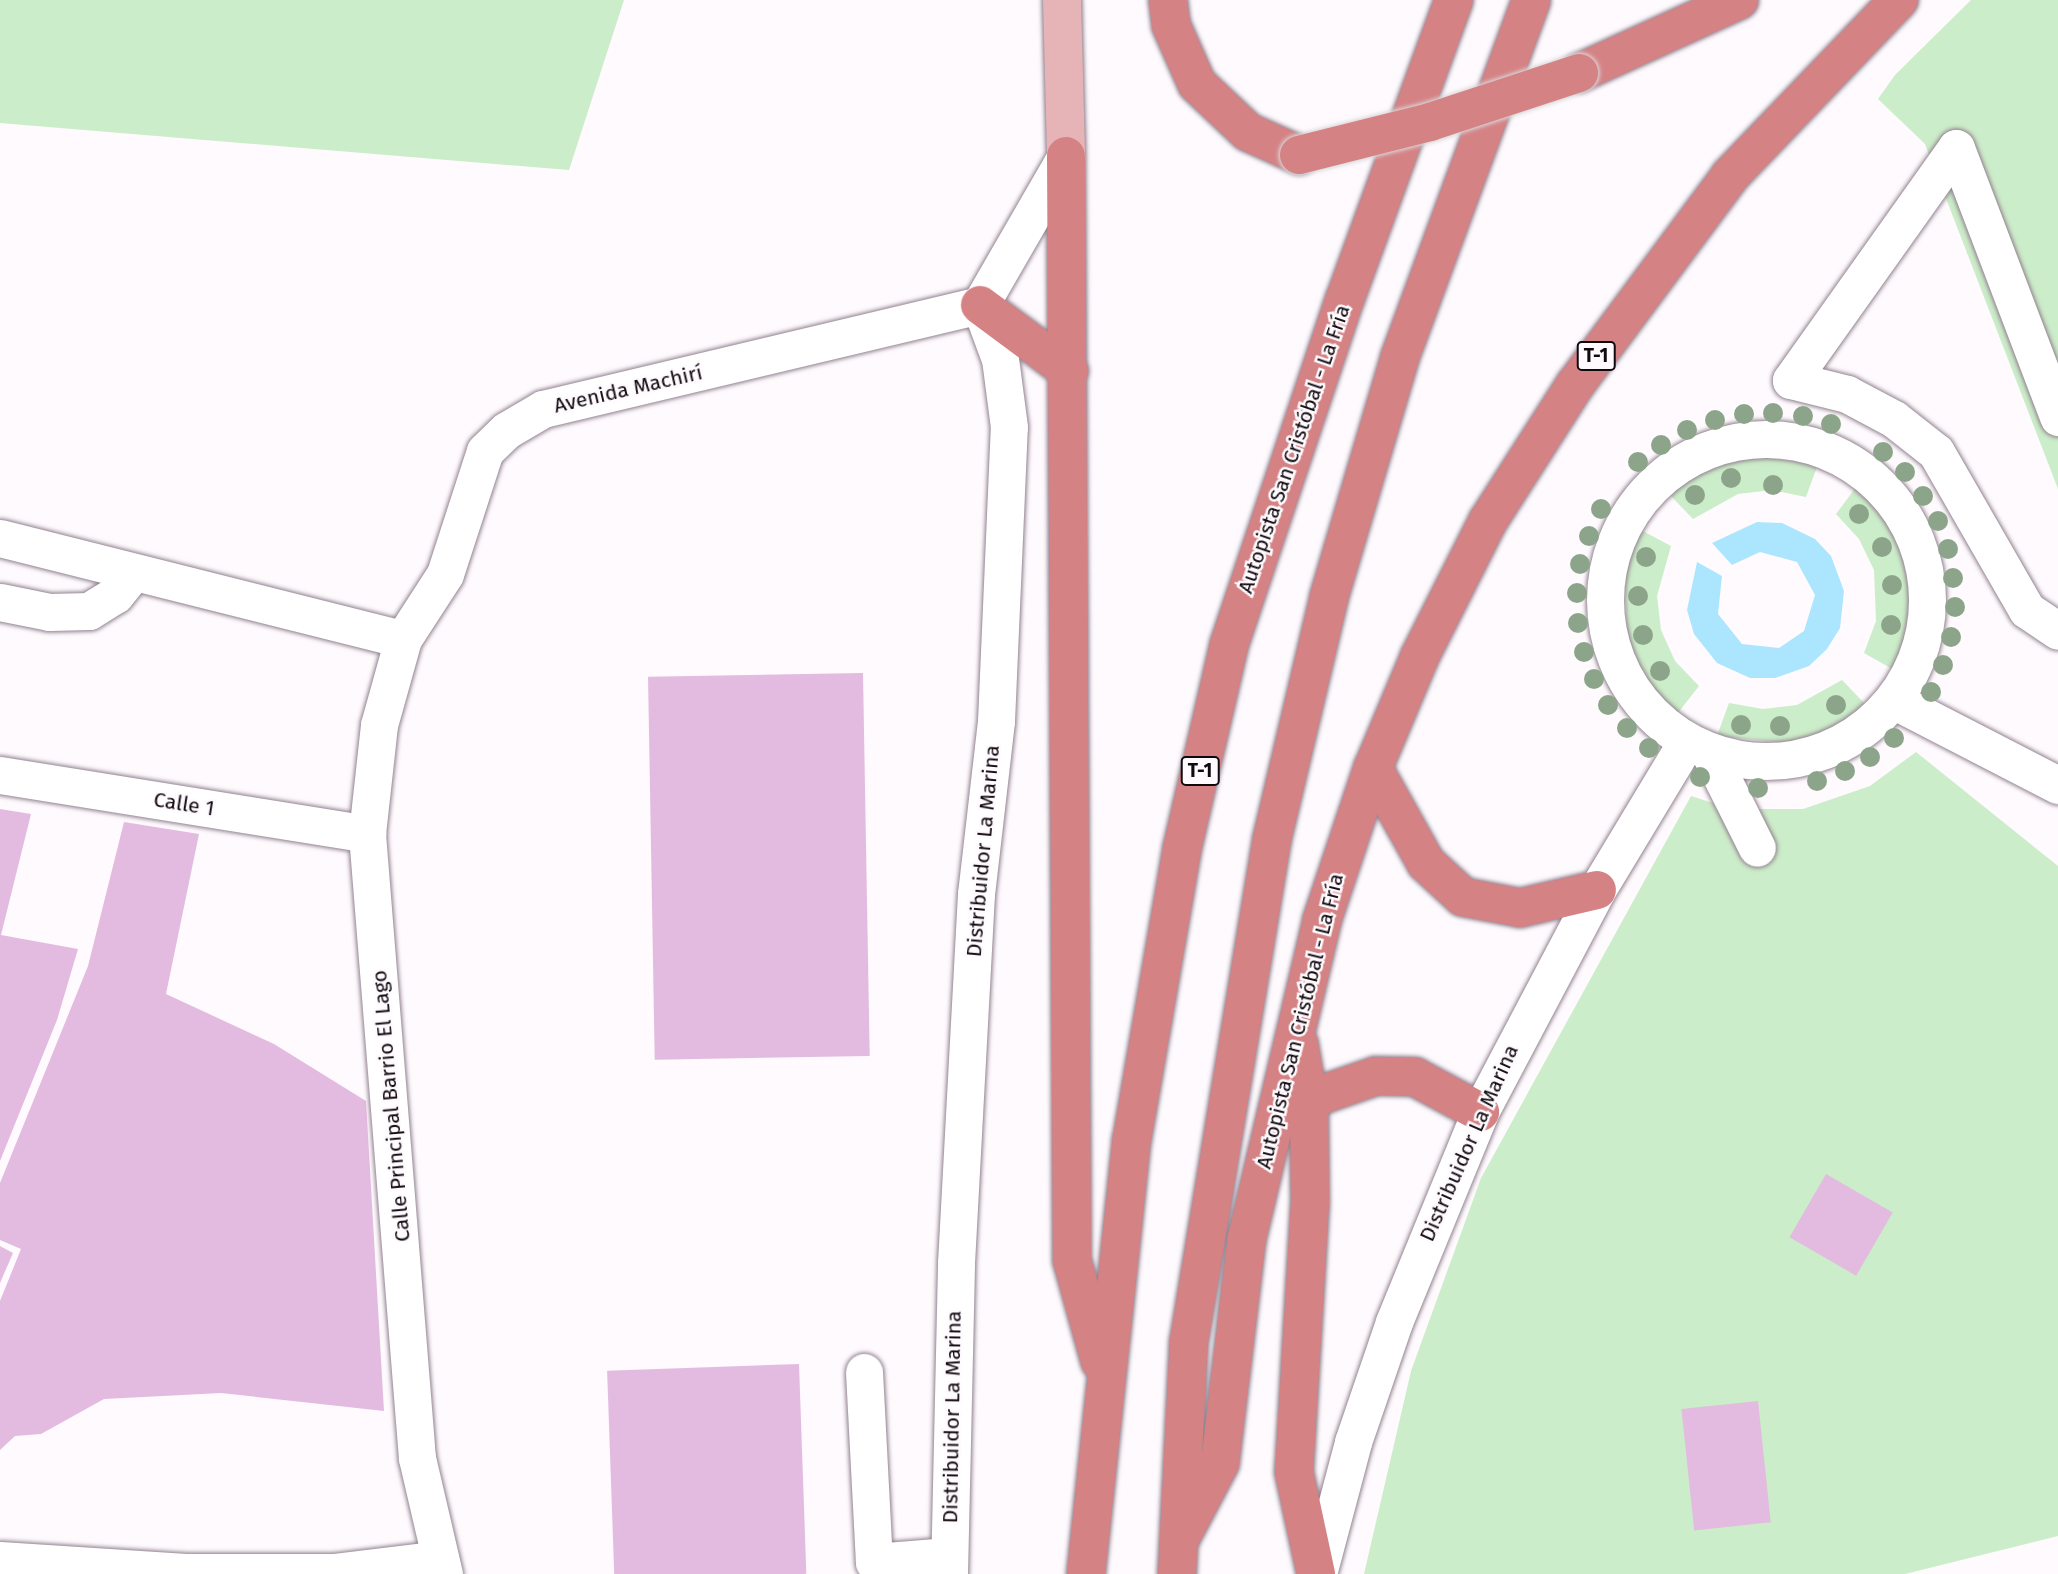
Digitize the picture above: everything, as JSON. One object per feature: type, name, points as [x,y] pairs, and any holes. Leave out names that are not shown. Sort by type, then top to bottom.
[{"type":"highway","points":[[1168,0],[1171,25],[1197,84],[1248,132],[1299,155],[1430,122],[1579,73],[1739,0]]},
{"type":"highway","name":"Autopista San Cristóbal - La Fría","points":[[1086,1574],[1132,1139],[1159,969],[1229,645],[1336,325],[1454,0]]},
{"type":"highway","points":[[1178,1558],[1189,1341],[1272,839],[1329,597],[1400,358],[1531,0]]},
{"type":"highway","name":"Autopista San Cristóbal - La Fría","points":[[1178,1558],[1220,1463],[1247,1238],[1271,1126],[1297,1031],[1322,920],[1373,768],[1420,656],[1488,522],[1574,385],[1730,176],[1899,0]]},
{"type":"highway","points":[[1066,156],[1072,1260],[1105,1379]]},
{"type":"highway","points":[[980,305],[1069,371]]},
{"type":"highway","points":[[1373,768],[1426,863],[1463,897],[1520,908],[1597,890]]},
{"type":"highway","points":[[1297,1031],[1309,1102],[1310,1203],[1294,1472],[1317,1574]]},
{"type":"highway","points":[[1271,1126],[1309,1102],[1353,1081],[1415,1077],[1480,1112]]},
{"type":"main road","points":[[1062,0],[1066,156]]},
{"type":"street","points":[[2058,417],[1956,148],[1791,380],[1847,394],[1872,407],[1936,452],[2027,610],[2058,631]]},
{"type":"street","points":[[980,305],[1066,156]]},
{"type":"street","name":"Avenida Machirí","points":[[403,639],[445,573],[485,450],[519,423],[543,409],[980,305]]},
{"type":"street","name":"Distribuidor La Marina","points":[[949,1565],[956,1263],[976,894],[996,721],[1009,427],[1000,359],[980,305]]},
{"type":"street","points":[[1845,460],[1872,407]]},
{"type":"street","points":[[1698,746],[1759,762],[1810,755],[1856,734],[1893,700],[1925,631],[1922,556],[1885,491],[1845,460],[1785,441],[1722,445],[1676,466],[1624,522],[1604,594],[1610,645],[1639,700],[1698,746],[1757,848]]},
{"type":"street","points":[[0,538],[131,575],[403,639]]},
{"type":"street","points":[[0,602],[49,612],[89,611],[115,595],[131,575]]},
{"type":"street","name":"Calle Principal Barrio El Lago","points":[[403,639],[379,725],[368,834],[417,1458],[442,1567]]},
{"type":"street","points":[[1893,700],[2058,785]]},
{"type":"street","name":"Distribuidor La Marina","points":[[1317,1574],[1353,1442],[1394,1322],[1480,1112],[1597,890],[1698,746]]},
{"type":"street","name":"Calle 1","points":[[0,775],[368,834]]},
{"type":"street","points":[[864,1372],[874,1568],[949,1565]]},
{"type":"street","points":[[0,1560],[200,1572],[333,1572],[442,1567]]},
{"type":"green space","points":[[0,0],[624,0],[569,170],[0,123]]},
{"type":"green space","points":[[1971,0],[2058,0],[2058,489],[1925,144],[1878,99],[1895,75]]},
{"type":"green space","points":[[1750,456],[1818,464],[1806,497],[1772,490],[1738,494],[1693,519],[1669,494],[1706,469]]},
{"type":"green space","points":[[1857,486],[1899,539],[1912,582],[1910,627],[1894,670],[1864,653],[1876,621],[1874,570],[1859,539],[1836,514]]},
{"type":"green space","points":[[1641,530],[1671,546],[1657,596],[1661,630],[1675,661],[1699,686],[1677,714],[1646,680],[1627,639],[1625,572]]},
{"type":"green space","points":[[1842,680],[1866,705],[1828,731],[1784,743],[1717,736],[1729,703],[1763,709],[1797,705]]},
{"type":"green space","points":[[1916,752],[2058,866],[2058,1536],[1905,1574],[1364,1574],[1411,1371],[1481,1178],[1691,796],[1732,809],[1803,809],[1870,786]]},
{"type":"water","points":[[1757,522],[1782,523],[1815,539],[1831,556],[1844,591],[1840,628],[1827,649],[1809,666],[1775,678],[1750,678],[1717,663],[1694,634],[1687,610],[1697,562],[1722,576],[1718,614],[1742,644],[1779,648],[1804,631],[1815,595],[1797,562],[1760,552],[1732,565],[1712,543]]},
{"type":"building","points":[[863,673],[870,1056],[655,1060],[648,677]]},
{"type":"building","points":[[0,809],[31,814],[1,935],[78,949],[57,1020],[0,1161]]},
{"type":"building","points":[[124,822],[199,834],[166,994],[274,1044],[366,1101],[384,1411],[221,1393],[104,1399],[41,1434],[15,1436],[0,1450],[0,1301],[21,1249],[0,1240],[0,1183],[88,966]]},
{"type":"building","points":[[1826,1174],[1893,1212],[1856,1276],[1790,1237]]},
{"type":"building","points":[[0,1246],[13,1253],[0,1283]]},
{"type":"building","points":[[799,1364],[806,1574],[614,1574],[607,1371]]},
{"type":"building","points":[[1758,1401],[1771,1522],[1694,1530],[1681,1409]]}]
